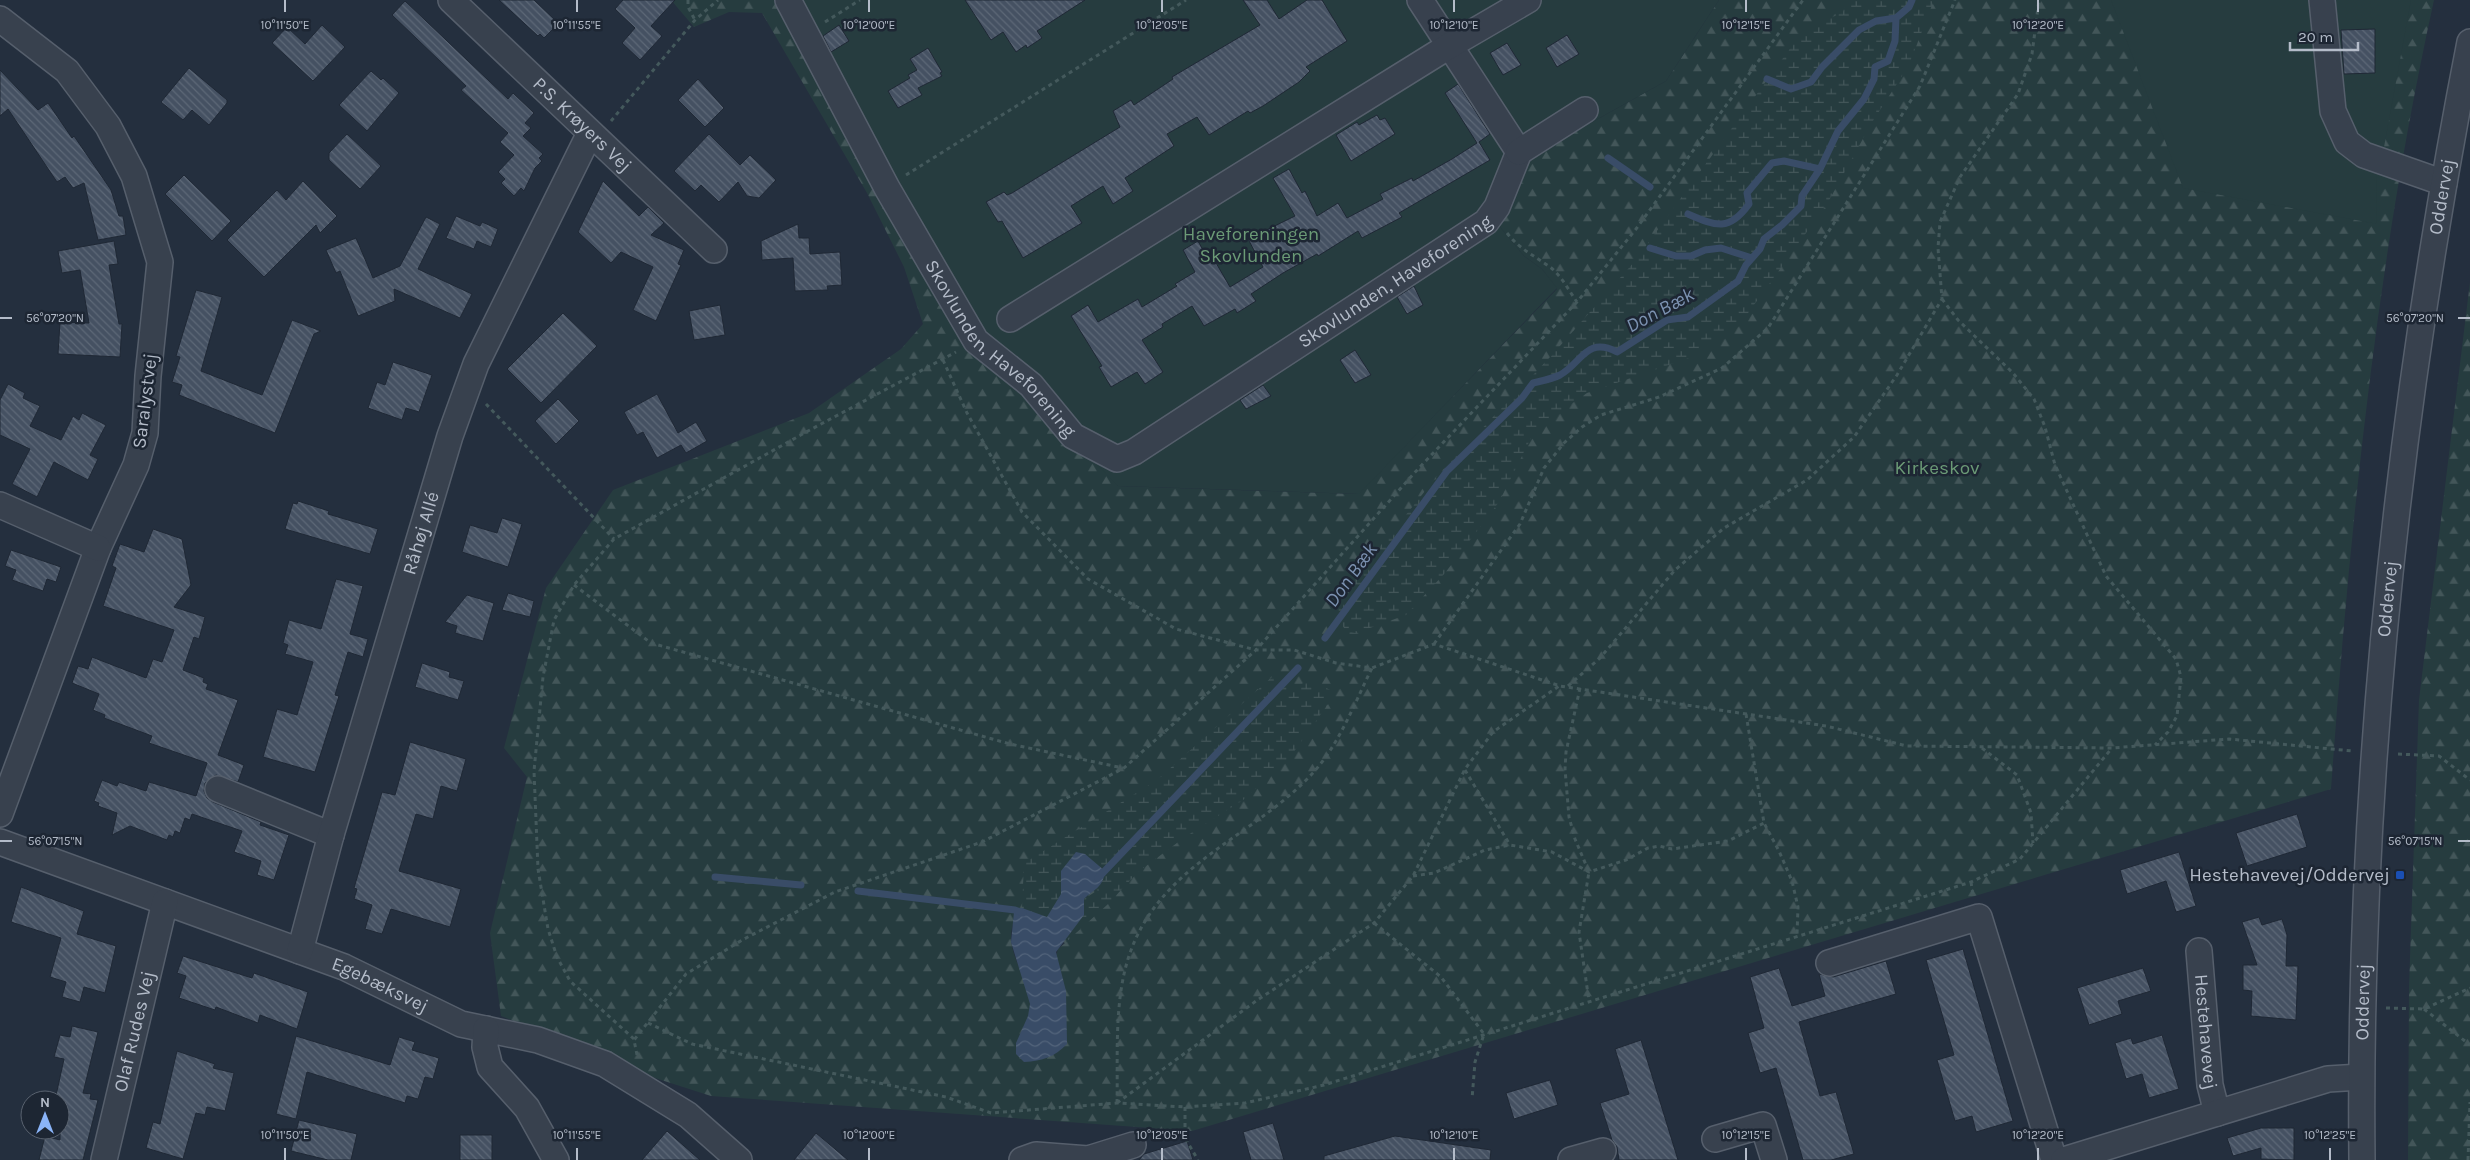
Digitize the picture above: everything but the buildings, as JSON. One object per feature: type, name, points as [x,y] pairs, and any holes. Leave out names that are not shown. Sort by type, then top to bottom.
[{"type":"street","name":"P.S. Krøyers Vej","points":[[451,0],[714,250]]},
{"type":"street","name":"Skovlunden, Haveforening","points":[[788,0],[887,188],[976,341],[1031,385],[1074,436],[1117,459],[1134,452],[1486,222],[1493,214],[1519,152]]},
{"type":"street","points":[[1420,0],[1519,152],[1585,110]]},
{"type":"street","points":[[1010,319],[1449,46],[1528,0]]},
{"type":"street","points":[[2322,0],[2333,111],[2347,142],[2364,155],[2444,183]]},
{"type":"street","name":"Saralystvej","points":[[0,19],[67,71],[108,126],[134,176],[160,262],[148,376],[145,433],[136,465],[98,548],[0,814]]},
{"type":"street","name":"Oddervej","points":[[2362,1160],[2361,1077],[2373,752],[2385,608],[2425,290],[2470,42]]},
{"type":"street","name":"Råhøj Allé","points":[[300,951],[332,835],[450,436],[476,364],[590,133]]},
{"type":"street","points":[[0,505],[98,548]]},
{"type":"street","points":[[218,789],[332,835]]},
{"type":"street","name":"Egebæksvej","points":[[0,842],[344,967],[461,1024],[538,1040],[596,1061],[688,1115],[739,1160]]},
{"type":"street","name":"Olaf Rudes Vej","points":[[104,1160],[165,902]]},
{"type":"street","points":[[1829,963],[1980,917],[2054,1160]]},
{"type":"street","name":"Hestehavevej","points":[[2199,951],[2210,1085],[2217,1112]]},
{"type":"street","points":[[486,1029],[485,1047],[490,1067],[527,1108],[556,1160]]},
{"type":"street","name":"Hestehavevej","points":[[2064,1160],[2328,1079],[2361,1077]]},
{"type":"street","points":[[1715,1139],[1763,1125],[1774,1160]]},
{"type":"street","points":[[1022,1160],[1036,1156],[1088,1159],[1133,1145]]},
{"type":"street","points":[[1571,1160],[1603,1151]]},
{"type":"path","points":[[688,0],[688,7],[695,20]]},
{"type":"path","points":[[590,133],[606,126],[695,20],[718,0]]},
{"type":"path","points":[[843,10],[860,0]]},
{"type":"path","points":[[912,171],[1186,0]]},
{"type":"path","points":[[634,1040],[686,974],[744,939],[835,892],[982,842],[1124,768],[1256,650],[1418,470],[1577,302],[1636,229],[1803,0]]},
{"type":"path","points":[[943,360],[968,413],[1022,512],[1088,579],[1176,629],[1256,650],[1294,650],[1336,663],[1372,668],[1434,644],[1520,524],[1544,468],[1564,443],[1582,426],[1601,415],[1659,397],[1722,368],[1768,328],[1920,86],[1955,0]]},
{"type":"path","points":[[2039,0],[2032,54],[2018,94],[1960,177],[1940,222],[1938,248],[1942,298],[1958,320],[2013,374],[2034,399],[2045,426],[2055,465],[2106,576],[2176,659],[2180,677],[2177,716],[2168,732],[2155,745]]},
{"type":"path","points":[[1493,214],[1513,241],[1532,257],[1552,268],[1577,302]]},
{"type":"path","points":[[1568,686],[1600,658],[1675,570],[1724,528],[1807,480],[1854,438],[1897,375],[1942,298]]},
{"type":"path","points":[[642,1087],[634,1040],[570,981],[557,957],[548,929],[538,869],[534,771],[543,677],[554,620],[574,585],[614,539],[799,436],[976,341]]},
{"type":"path","points":[[468,386],[614,539]]},
{"type":"path","points":[[574,585],[651,643],[1010,744],[1124,768]]},
{"type":"path","points":[[1434,644],[1560,686],[1826,726],[1906,746],[2112,748],[2229,739],[2439,756],[2470,780]]},
{"type":"path","points":[[1117,1103],[1121,998],[1128,958],[1150,913],[1188,870],[1283,800],[1311,776],[1335,744],[1372,668]]},
{"type":"path","points":[[1117,1103],[1256,1002],[1374,923],[1413,876],[1465,769],[1493,732],[1560,686]]},
{"type":"path","points":[[1580,688],[1566,752],[1565,769],[1569,817],[1575,839],[1589,872],[1579,932],[1589,1002]]},
{"type":"path","points":[[1746,714],[1764,823],[1780,851],[1792,881],[1798,907],[1797,935]]},
{"type":"path","points":[[1982,748],[2016,775],[2031,813],[2034,843]]},
{"type":"path","points":[[648,1022],[692,1044],[946,1097],[991,1112],[1117,1103],[1185,1107],[1245,1103],[1315,1087],[1971,882],[2020,859],[2112,748]]},
{"type":"path","points":[[1465,769],[1510,845]]},
{"type":"path","points":[[1413,876],[1434,873],[1485,850],[1510,845],[1552,852],[1589,872],[1626,860],[1648,848],[1659,846],[1672,849],[1728,841],[1764,823]]},
{"type":"path","points":[[1374,923],[1441,977],[1484,1034]]},
{"type":"path","points":[[2363,1007],[2424,1009],[2470,988]]},
{"type":"path","points":[[2424,1009],[2470,1045]]},
{"type":"path","points":[[1472,1099],[1474,1062],[1484,1034]]},
{"type":"path","points":[[2468,1160],[2470,1102]]},
{"type":"path","points":[[1185,1107],[1185,1138],[1198,1160]]},
{"type":"green space","name":"Kirkeskov","points":[[671,0],[780,0],[1118,486],[1358,494],[1557,289],[1542,269],[1524,256],[1496,222],[1526,159],[1666,81],[1719,0],[2434,0],[2414,97],[2397,195],[2368,393],[2347,591],[2331,789],[1192,1131],[711,1096],[655,1078],[501,1016],[490,933],[527,777],[504,748],[546,588],[613,490],[809,413],[901,349],[923,324],[904,267],[867,193],[762,13],[729,12],[694,27]],"holes":[[[1015,919],[1065,943],[1058,949],[1027,1020],[1030,1007],[1028,991],[1016,961],[1011,941]]]},
{"type":"green space","name":"Haveforeningen Skovlunden","points":[[780,0],[1719,0],[1666,81],[1526,159],[1496,222],[1524,256],[1542,269],[1557,288],[1359,494],[1118,486],[964,331]]},
{"type":"green space","points":[[1846,0],[1934,0],[1909,65],[1871,124],[1827,204],[1738,327],[1695,356],[1587,393],[1536,428],[1499,502],[1445,573],[1406,615],[1356,633],[1347,632],[1332,611],[1343,588],[1389,536],[1437,476],[1552,355],[1635,261],[1802,32],[1843,12]]},
{"type":"green space","points":[[2111,0],[2411,0],[2384,147],[2376,159],[2377,224],[2183,188]]},
{"type":"green space","points":[[2470,282],[2470,1160],[2408,1160],[2409,987],[2419,700]]},
{"type":"green space","points":[[1272,677],[1292,688],[1311,680],[1336,693],[1288,760],[1243,800],[1185,837],[1138,872],[1107,905],[1065,943],[1084,915],[1084,899],[1098,890],[1061,871],[1061,894],[1047,918],[1022,908],[1024,863],[1157,780]]},
{"type":"water","points":[[1076,852],[1085,854],[1105,871],[1098,888],[1084,899],[1084,915],[1056,952],[1066,991],[1067,1044],[1048,1058],[1024,1062],[1016,1054],[1016,1043],[1028,1016],[1030,1004],[1011,942],[1014,912],[1022,908],[1047,917],[1061,894],[1061,871]]},
{"type":"waterway","name":"Don Bæk","points":[[1325,638],[1447,471],[1522,398],[1533,383],[1560,375],[1591,349],[1598,347],[1607,348],[1617,352],[1667,320],[1688,317],[1738,281],[1746,265],[1760,249],[1764,239],[1782,225],[1801,206],[1802,196],[1820,169],[1838,131],[1864,99],[1874,79],[1875,67],[1888,61],[1895,41],[1896,18],[1909,7],[1912,0]]},
{"type":"waterway","points":[[1767,79],[1791,89],[1811,82],[1822,67],[1859,30],[1876,21],[1896,18]]},
{"type":"waterway","points":[[1608,158],[1650,187]]},
{"type":"waterway","points":[[1688,214],[1714,223],[1728,223],[1742,213],[1749,204],[1747,193],[1772,163],[1784,161],[1820,169]]},
{"type":"waterway","points":[[1650,248],[1676,256],[1691,256],[1705,250],[1721,248],[1752,258]]},
{"type":"waterway","name":"Don Bæk","points":[[1098,878],[1298,668]]},
{"type":"waterway","points":[[715,877],[801,885]]},
{"type":"waterway","points":[[858,891],[1015,910],[1023,913]]},
{"type":"place","name":"Hestehavevej/Oddervej","points":[[2400,875]]}]
